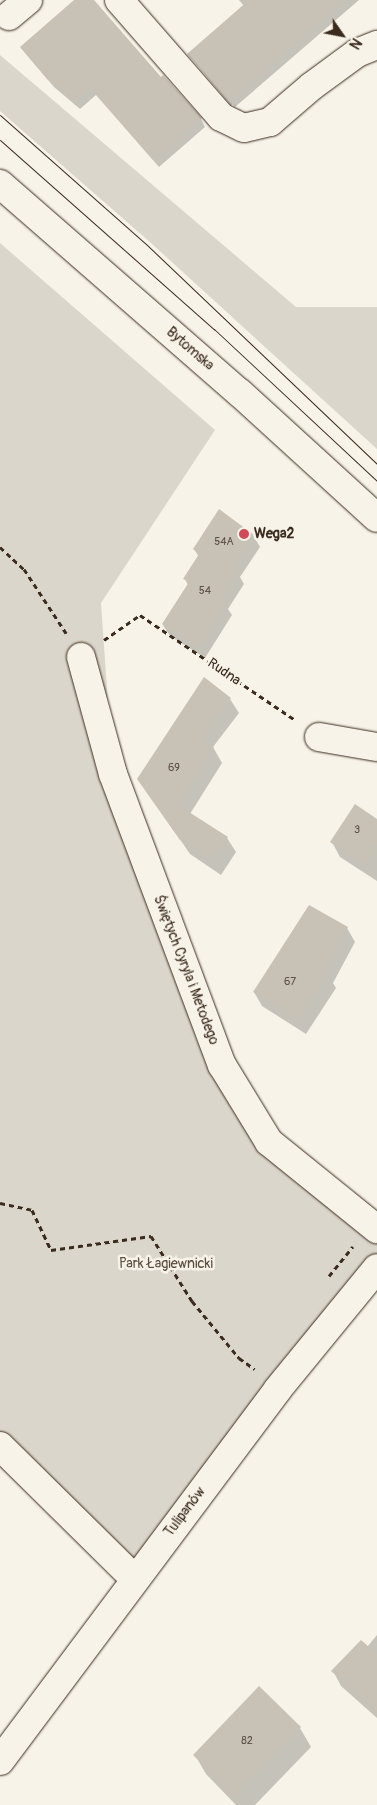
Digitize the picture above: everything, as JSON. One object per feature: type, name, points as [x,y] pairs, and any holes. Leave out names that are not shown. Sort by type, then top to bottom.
[{"type":"street","points":[[119,0],[221,117],[244,128],[270,122],[319,81],[357,53],[375,51]]},
{"type":"street","name":"Bytomska","points":[[0,184],[247,400],[377,518]]},
{"type":"street","name":"Świętych Cyryla i Metodego","points":[[81,657],[113,774],[222,1064],[270,1142],[374,1227]]},
{"type":"street","points":[[320,737],[377,747]]},
{"type":"street","name":"Tulipanów","points":[[0,1761],[278,1389],[377,1268]]},
{"type":"street","points":[[0,1446],[135,1579]]},
{"type":"path","points":[[0,547],[24,569],[81,657]]},
{"type":"path","name":"Rudna","points":[[81,657],[140,615],[320,737]]},
{"type":"path","points":[[0,1203],[32,1210],[51,1250],[151,1236],[192,1301],[240,1358],[255,1370],[261,1362]]},
{"type":"path","points":[[328,1278],[374,1227]]},
{"type":"green space","points":[[0,55],[296,307],[377,307],[377,449],[151,243],[0,111]]},
{"type":"green space","name":"Park Łagiewnicki","points":[[0,243],[215,430],[101,603],[113,774],[262,1127],[377,1226],[377,1268],[135,1579],[0,1446]]},
{"type":"building","points":[[74,0],[94,0],[161,77],[163,75],[202,118],[153,160],[91,88],[75,101],[47,79],[20,47]]},
{"type":"building","points":[[249,0],[345,0],[230,100],[227,97],[225,98],[187,54]]},
{"type":"building","points":[[219,509],[254,535],[233,569],[238,572],[221,600],[227,603],[199,648],[162,624],[189,582],[183,579],[199,554],[193,549]]},
{"type":"building","points":[[204,677],[231,698],[201,739],[214,747],[178,805],[228,837],[212,861],[180,840],[137,779]]},
{"type":"building","points":[[355,804],[377,819],[377,846],[364,865],[330,842]]},
{"type":"building","points":[[309,905],[348,927],[324,970],[328,973],[298,1020],[253,992]]},
{"type":"building","points":[[361,1640],[377,1654],[377,1712],[331,1671]]},
{"type":"building","points":[[259,1686],[301,1727],[234,1796],[193,1755]]},
{"type":"tram line","points":[[0,115],[147,245],[377,464]]},
{"type":"tram line","points":[[0,140],[214,329],[377,481]]},
{"type":"place","name":"Wega2","points":[[244,534]]}]
